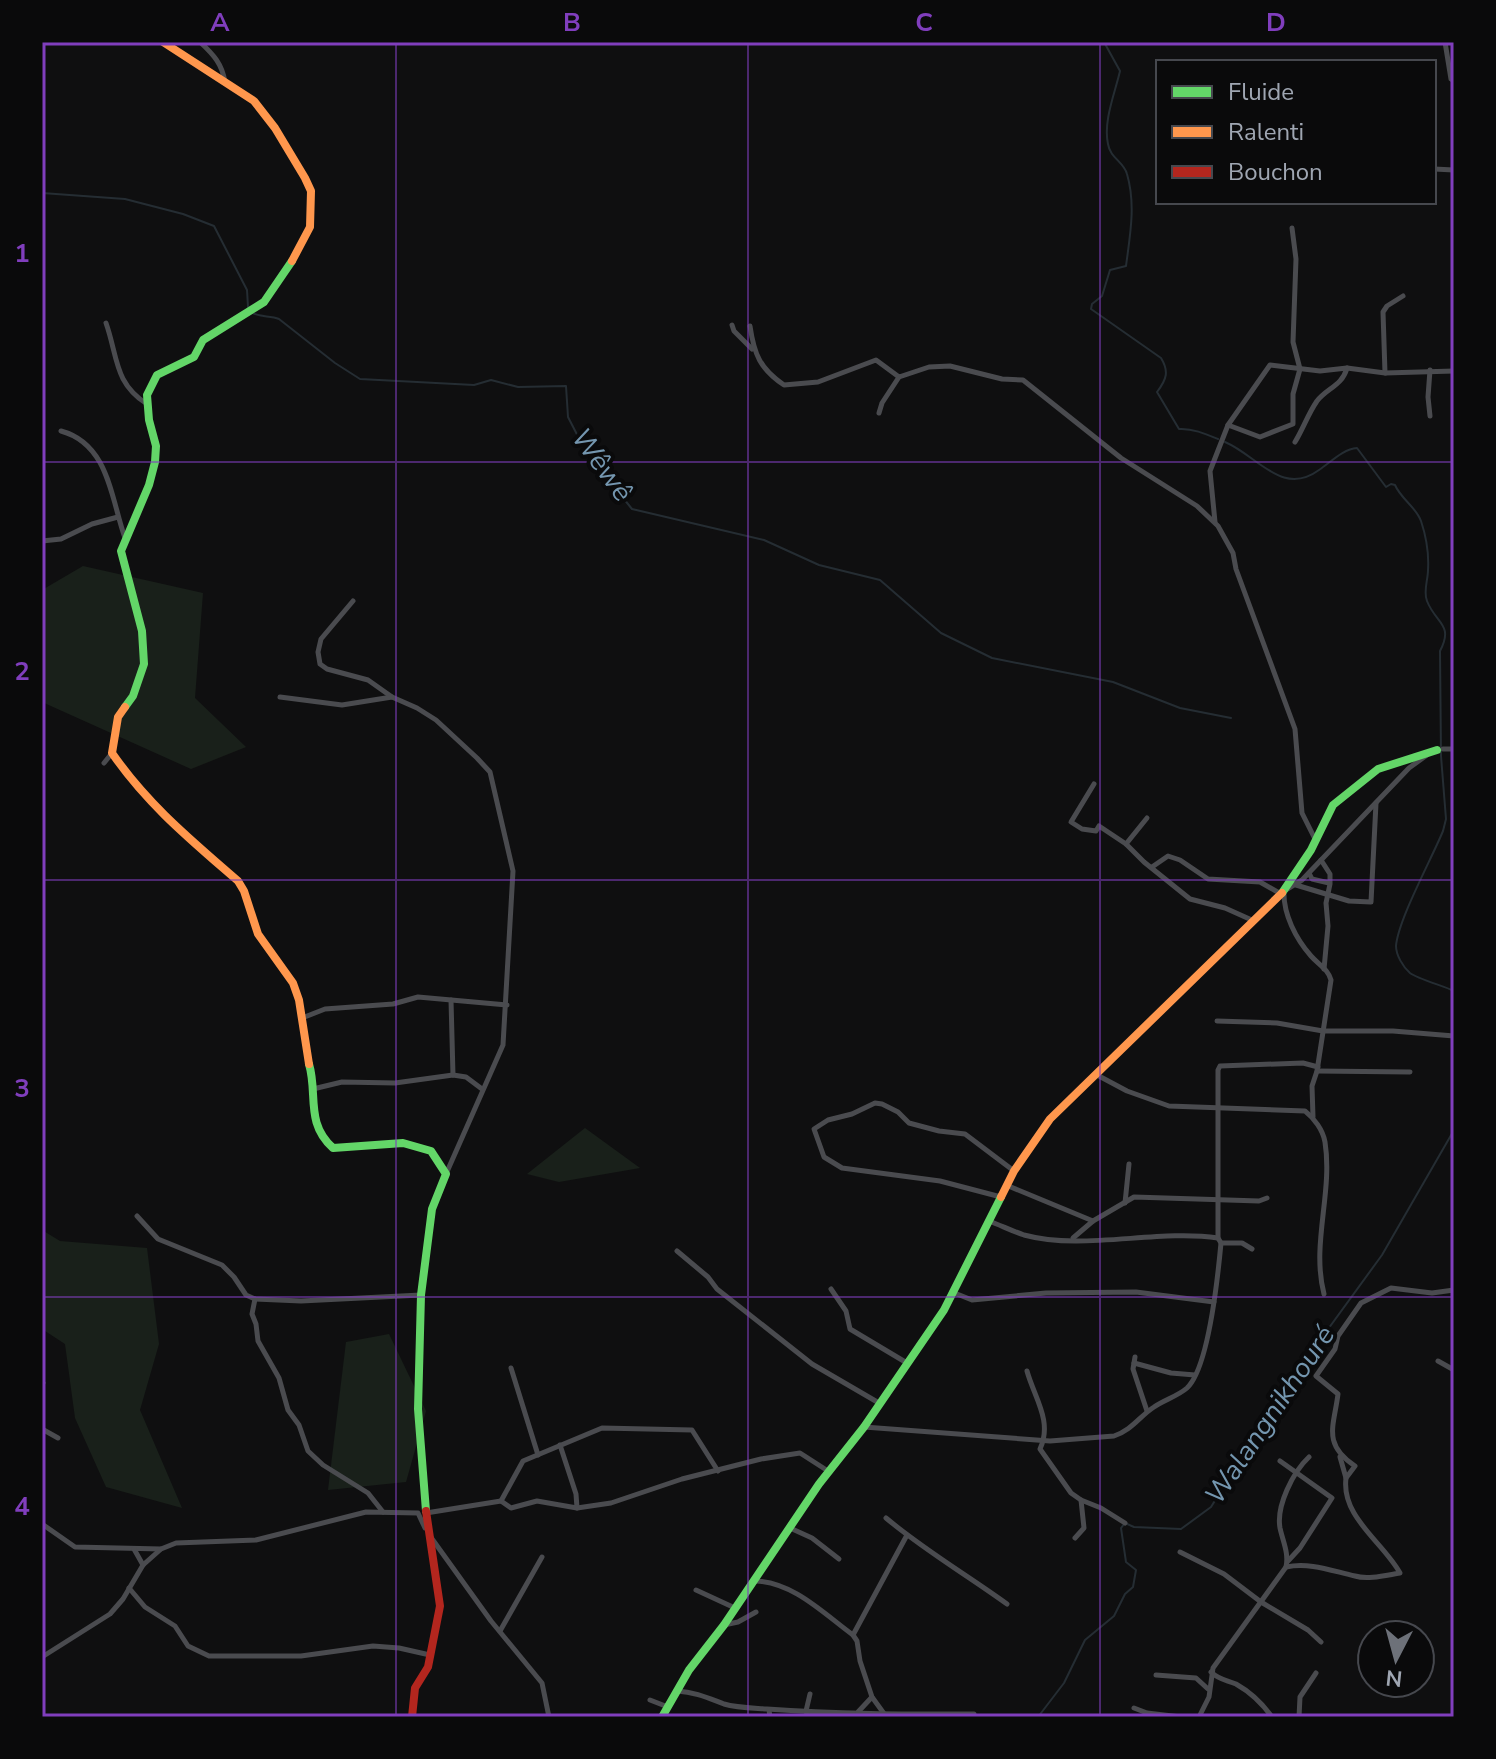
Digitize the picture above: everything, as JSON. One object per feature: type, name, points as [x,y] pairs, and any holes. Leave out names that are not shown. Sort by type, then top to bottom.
[{"type":"street","points":[[104,763],[112,753],[118,717],[133,696],[144,664],[142,631],[121,551],[149,485],[155,462],[156,446],[147,395],[157,375],[194,357],[203,340],[264,302],[286,273],[310,227],[312,198],[305,178],[275,128],[254,101],[163,42]]},
{"type":"street","points":[[200,42],[214,55],[222,68],[225,82]]},
{"type":"street","points":[[1445,42],[1451,79],[1454,81]]},
{"type":"street","points":[[1228,425],[1260,437],[1293,424],[1293,394],[1300,369],[1293,342],[1296,259],[1292,228]]},
{"type":"street","points":[[1385,373],[1383,312],[1403,296]]},
{"type":"street","points":[[106,323],[119,375],[138,398],[148,404]]},
{"type":"street","points":[[732,325],[734,331],[753,349],[768,374],[784,385],[818,382],[876,360],[899,377]]},
{"type":"street","points":[[750,326],[753,349]]},
{"type":"street","points":[[1215,523],[1210,471],[1228,425],[1270,365],[1320,371],[1347,368],[1385,373],[1454,371]]},
{"type":"street","points":[[879,413],[899,377],[929,367],[950,366],[1002,379],[1023,380],[1085,432],[1197,506],[1215,523],[1233,553],[1236,569],[1295,729],[1302,813],[1315,839]]},
{"type":"street","points":[[1295,442],[1310,410],[1320,396],[1341,382],[1347,368]]},
{"type":"street","points":[[1430,370],[1430,416]]},
{"type":"street","points":[[61,431],[73,435],[96,455],[111,484],[125,538]]},
{"type":"street","points":[[42,541],[61,539],[92,524],[118,517]]},
{"type":"street","points":[[353,601],[321,639],[318,660],[327,669],[368,680],[392,697],[436,720],[468,747],[490,772],[513,871],[503,1045],[432,1209],[421,1295],[418,1409],[423,1513],[440,1606],[428,1667],[415,1688],[412,1717]]},
{"type":"street","points":[[280,697],[342,705],[392,697]]},
{"type":"street","points":[[1283,892],[1309,872],[1409,768],[1440,749]]},
{"type":"street","points":[[662,1717],[689,1670],[724,1625],[944,1310],[1006,1185],[1050,1119],[1283,892],[1333,805],[1378,769],[1440,749],[1454,749]]},
{"type":"street","points":[[112,753],[136,787],[164,817],[238,881],[244,891],[258,934],[293,983],[299,1000],[315,1121],[324,1140],[333,1148],[403,1143],[431,1151],[446,1174]]},
{"type":"street","points":[[1094,784],[1071,822],[1087,831],[1096,831],[1099,826],[1126,844],[1190,899],[1225,908],[1254,921]]},
{"type":"street","points":[[1295,885],[1330,896],[1371,902],[1376,803]]},
{"type":"street","points":[[1126,844],[1147,818]]},
{"type":"street","points":[[1152,867],[1168,856],[1180,860],[1208,879],[1260,882],[1283,892]]},
{"type":"street","points":[[1321,860],[1330,874],[1324,969]]},
{"type":"street","points":[[1309,872],[1309,877],[1330,884]]},
{"type":"street","points":[[1283,892],[1291,926],[1309,955],[1329,970],[1331,980],[1318,1069],[1312,1086],[1313,1117]]},
{"type":"street","points":[[302,1018],[325,1009],[393,1004],[418,997],[507,1005]]},
{"type":"street","points":[[451,1000],[453,1075]]},
{"type":"street","points":[[1217,1021],[1277,1023],[1323,1031],[1393,1031],[1454,1036]]},
{"type":"street","points":[[864,1427],[1047,1440],[1124,1433],[1148,1412],[1186,1389],[1196,1376],[1214,1302],[1220,1240],[1216,1129],[1220,1066],[1303,1063],[1318,1069],[1410,1072]]},
{"type":"street","points":[[313,1089],[342,1082],[395,1083],[453,1075],[466,1077],[482,1089]]},
{"type":"street","points":[[1097,1075],[1127,1091],[1169,1106],[1305,1111],[1313,1117],[1325,1139],[1326,1170],[1319,1261],[1324,1294]]},
{"type":"street","points":[[1001,1197],[940,1181],[842,1168],[824,1157],[814,1129],[828,1120],[852,1114],[875,1103],[882,1104],[898,1112],[909,1123],[965,1134],[1014,1171]]},
{"type":"street","points":[[1125,1203],[1129,1164]]},
{"type":"street","points":[[1006,1185],[1093,1221]]},
{"type":"street","points":[[1072,1239],[1093,1221],[1134,1197],[1259,1201],[1267,1198]]},
{"type":"street","points":[[137,1216],[158,1239],[222,1265],[246,1295],[255,1299],[301,1301],[421,1295]]},
{"type":"street","points":[[989,1221],[1024,1235],[1072,1239],[1197,1235],[1242,1243],[1252,1249]]},
{"type":"street","points":[[677,1251],[708,1277],[717,1289],[812,1364],[879,1403]]},
{"type":"street","points":[[1287,1564],[1345,1572],[1357,1577],[1400,1573],[1391,1557],[1352,1510],[1330,1426],[1338,1394],[1316,1376],[1361,1303],[1391,1288],[1432,1293],[1454,1290]]},
{"type":"street","points":[[831,1289],[846,1311],[850,1329],[907,1363]]},
{"type":"street","points":[[952,1292],[972,1300],[1046,1293],[1136,1292],[1214,1302]]},
{"type":"street","points":[[255,1299],[252,1314],[258,1341],[279,1378],[288,1410],[299,1425],[308,1451],[323,1465],[368,1493],[383,1512]]},
{"type":"street","points":[[1148,1412],[1134,1360],[1171,1373],[1196,1376]]},
{"type":"street","points":[[1438,1361],[1454,1370]]},
{"type":"street","points":[[511,1368],[538,1455]]},
{"type":"street","points":[[1027,1371],[1046,1419],[1047,1440],[1040,1449],[1071,1493],[1125,1523]]},
{"type":"street","points":[[501,1501],[523,1461],[602,1428],[692,1430],[718,1471]]},
{"type":"street","points":[[42,1429],[58,1438]]},
{"type":"street","points":[[560,1445],[576,1494],[577,1508]]},
{"type":"street","points":[[42,1657],[110,1614],[143,1565],[161,1549],[176,1543],[256,1540],[366,1512],[423,1513],[501,1501],[511,1508],[537,1501],[577,1508],[611,1503],[682,1479],[761,1459],[800,1453],[829,1472]]},
{"type":"street","points":[[1340,1456],[1355,1466],[1346,1478]]},
{"type":"street","points":[[1287,1564],[1279,1516],[1298,1472],[1309,1457]]},
{"type":"street","points":[[1199,1717],[1209,1697],[1211,1672],[1332,1498],[1280,1461]]},
{"type":"street","points":[[1075,1538],[1084,1528],[1081,1500]]},
{"type":"street","points":[[886,1518],[1007,1604]]},
{"type":"street","points":[[42,1524],[75,1547],[161,1549]]},
{"type":"street","points":[[789,1528],[812,1538],[839,1559]]},
{"type":"street","points":[[428,1532],[542,1683],[549,1717]]},
{"type":"street","points":[[853,1635],[907,1535]]},
{"type":"street","points":[[133,1548],[143,1565]]},
{"type":"street","points":[[1180,1552],[1224,1574],[1321,1642]]},
{"type":"street","points":[[500,1631],[542,1557]]},
{"type":"street","points":[[753,1580],[772,1581],[793,1591],[853,1635],[872,1697],[885,1715]]},
{"type":"street","points":[[129,1588],[145,1607],[175,1626],[188,1646],[209,1656],[301,1656],[373,1646],[430,1655]]},
{"type":"street","points":[[696,1590],[735,1608]]},
{"type":"street","points":[[724,1625],[738,1622],[756,1612]]},
{"type":"street","points":[[1211,1672],[1259,1699],[1272,1717]]},
{"type":"street","points":[[1299,1717],[1300,1697],[1316,1673]]},
{"type":"street","points":[[1156,1675],[1196,1678],[1209,1690]]},
{"type":"street","points":[[677,1691],[697,1693],[727,1705],[807,1714],[974,1714]]},
{"type":"street","points":[[807,1714],[810,1694]]},
{"type":"street","points":[[858,1712],[872,1697]]},
{"type":"street","points":[[650,1700],[668,1707]]},
{"type":"street","points":[[1134,1708],[1181,1717]]},
{"type":"street","points":[[769,1710],[770,1717]]},
{"type":"street","points":[[1154,1717],[1162,1715]]},
{"type":"shaded area","points":[[83,566],[203,593],[195,698],[246,747],[191,769],[42,702],[42,590]]},
{"type":"shaded area","points":[[585,1128],[640,1168],[559,1182],[527,1174]]},
{"type":"shaded area","points":[[42,1230],[60,1241],[147,1248],[159,1344],[140,1410],[182,1508],[106,1487],[75,1418],[65,1344],[42,1329]]},
{"type":"shaded area","points":[[389,1334],[426,1411],[406,1482],[328,1490],[346,1342]]},
{"type":"waterway","name":"Walangnikhouré","points":[[1104,42],[1120,71],[1108,117],[1107,135],[1111,153],[1127,174],[1131,220],[1126,266],[1110,270],[1102,296],[1092,304],[1091,309],[1161,358],[1166,375],[1157,392],[1179,429],[1194,430],[1218,439]]},
{"type":"waterway","name":"Wêwê","points":[[42,193],[125,199],[183,214],[214,226],[247,290],[248,307]]},
{"type":"waterway","name":"Wêwê","points":[[251,312],[279,319],[360,379],[474,385],[491,380],[518,387],[566,386],[568,417],[586,452],[632,509],[764,540],[819,565],[880,580],[941,633],[992,658],[1113,682],[1180,708],[1231,718]]},
{"type":"waterway","name":"Walangnikhouré","points":[[1225,442],[1270,471],[1293,479],[1306,477],[1342,453],[1357,448],[1386,487],[1395,485],[1421,521],[1428,558],[1426,597],[1445,635],[1440,651],[1441,756],[1446,819],[1403,921],[1396,946],[1400,961],[1410,973],[1454,991]]},
{"type":"waterway","name":"Walangnikhouré","points":[[1038,1717],[1064,1683],[1085,1640],[1114,1616],[1125,1594],[1133,1587],[1136,1570],[1126,1562],[1121,1528],[1125,1523],[1134,1527],[1181,1529],[1211,1507],[1283,1391],[1382,1255],[1454,1130]]},
{"type":"traffic: fast","points":[[125,707],[133,696],[144,664],[142,631],[121,551],[149,485],[155,462],[156,446],[147,395],[157,375],[194,357],[203,340],[264,302],[292,261]]},
{"type":"traffic: fast","points":[[1282,893],[1311,850],[1333,805],[1378,769],[1437,750]]},
{"type":"traffic: fast","points":[[309,1064],[315,1118],[324,1138],[333,1148],[403,1143],[431,1151],[446,1174],[432,1209],[421,1295],[418,1409],[426,1511]]},
{"type":"traffic: fast","points":[[662,1717],[689,1670],[724,1625],[819,1484],[864,1427],[944,1310],[1001,1197]]},
{"type":"traffic: slow","points":[[163,42],[254,101],[275,128],[305,178],[311,191],[310,227],[292,261]]},
{"type":"traffic: slow","points":[[125,707],[118,717],[112,753],[155,806],[238,881],[258,934],[293,983],[299,1000],[309,1064]]},
{"type":"traffic: slow","points":[[1001,1197],[1014,1171],[1050,1119],[1282,893]]},
{"type":"traffic: jam","points":[[412,1717],[415,1688],[428,1667],[440,1606],[426,1511]]}]
